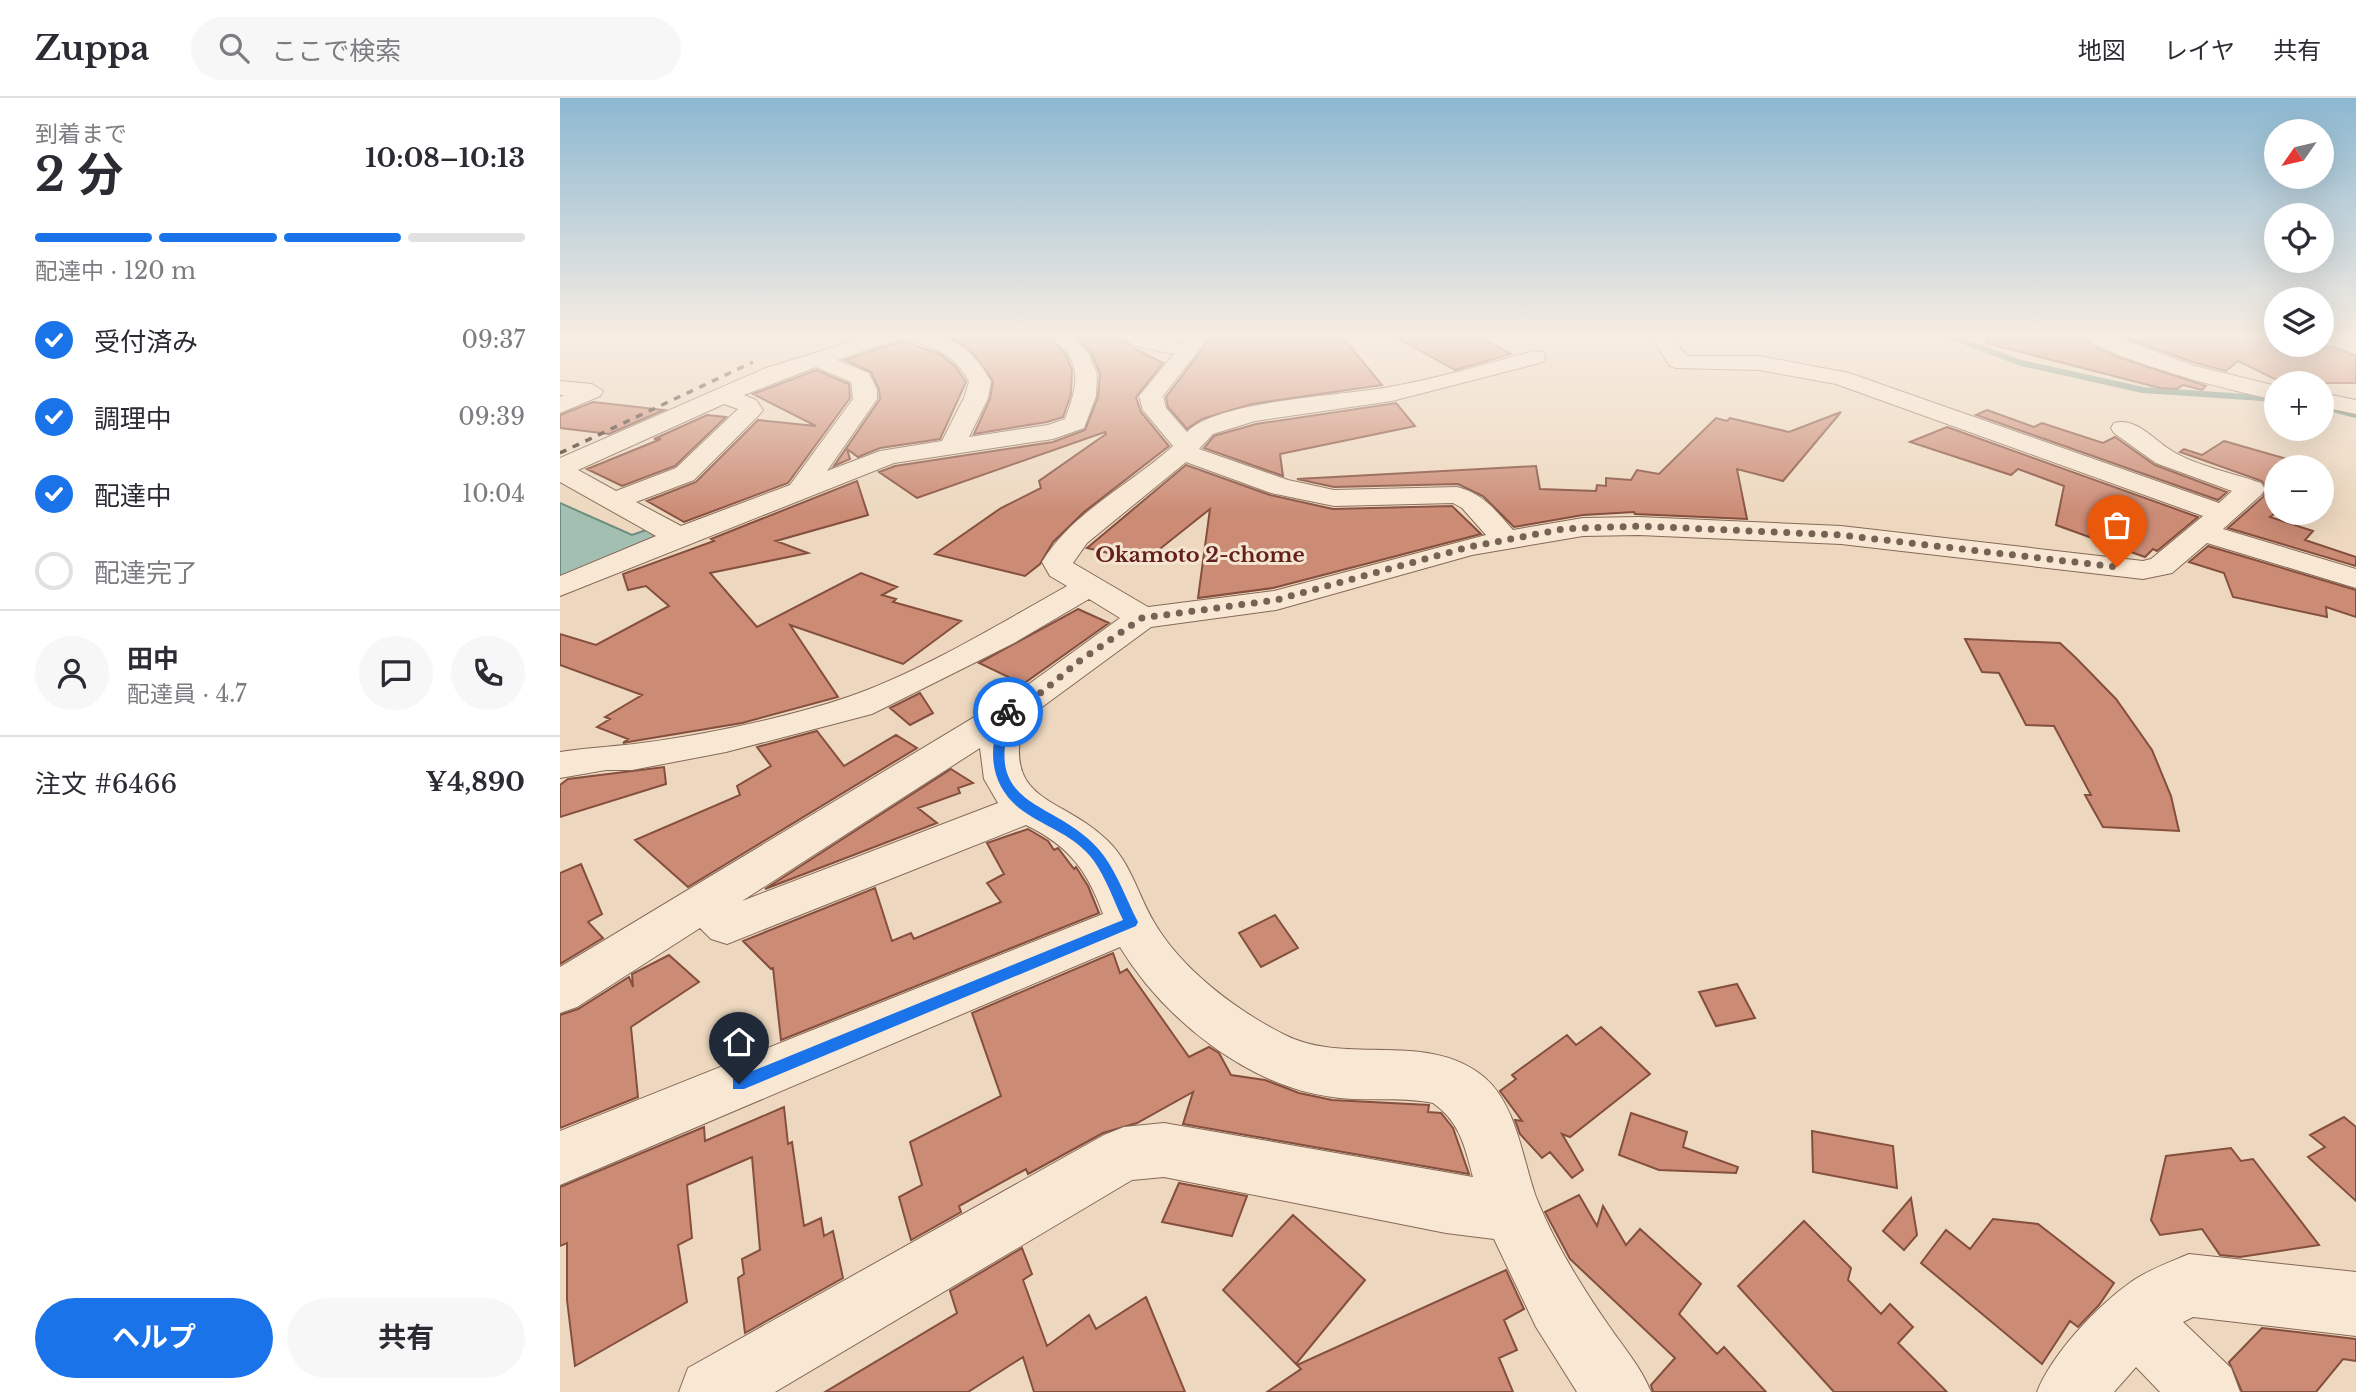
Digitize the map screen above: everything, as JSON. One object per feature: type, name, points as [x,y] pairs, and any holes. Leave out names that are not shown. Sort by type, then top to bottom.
[{"type":"street","points":[[560,406],[585,394]]},
{"type":"street","points":[[800,490],[865,399],[866,394]]},
{"type":"street","points":[[952,445],[977,394]]},
{"type":"street","points":[[560,587],[679,537],[889,456],[1053,432],[1075,423],[1083,394]]},
{"type":"street","points":[[1152,394],[1155,410],[1184,449],[1281,487],[1334,498],[1457,495],[1472,502],[1505,539]]},
{"type":"street","points":[[1142,618],[1060,569],[1057,562],[1068,542],[1147,483],[1204,429],[1251,414],[1389,394]]},
{"type":"street","points":[[1885,394],[2356,579]]},
{"type":"street","points":[[560,469],[724,395],[748,405],[751,410],[685,474],[614,501]]},
{"type":"street","points":[[2334,402],[2356,407]]},
{"type":"street","points":[[560,992],[1042,692],[1078,662],[1142,618],[1276,600],[1505,539],[1602,525],[1841,535],[2143,570],[2161,566],[2251,489],[2165,458],[2123,428]]},
{"type":"street","points":[[560,469],[679,537]]},
{"type":"street","points":[[560,765],[726,740],[859,705],[893,692],[1002,636],[1089,586]]},
{"type":"street","points":[[1006,713],[996,756],[1010,790],[1027,808],[1063,826],[1099,858],[1137,935],[1163,968],[1233,1034],[1312,1070],[1416,1077],[1452,1086],[1466,1095],[1489,1136],[1512,1212],[1550,1288],[1595,1364],[1618,1392]]},
{"type":"street","points":[[704,903],[727,926],[1027,808]]},
{"type":"street","points":[[560,1158],[1131,922]]},
{"type":"street","points":[[712,1392],[1124,1154],[1141,1150],[1164,1150],[1446,1204],[1512,1212]]},
{"type":"street","points":[[2070,1392],[2134,1320],[2155,1303],[2189,1285],[2356,1304]]},
{"type":"street","points":[[2134,1320],[2207,1392]]},
{"type":"shaded area","points":[[560,503],[632,535],[646,530],[655,536],[645,545],[560,579]]},
{"type":"building","points":[[754,394],[850,394],[850,398],[788,483],[684,522],[647,501],[696,482],[758,420],[816,426]]},
{"type":"building","points":[[880,394],[960,394],[940,439],[880,448],[858,457],[847,449],[850,459],[834,466],[880,399]]},
{"type":"building","points":[[991,394],[1071,394],[1063,417],[974,434]]},
{"type":"building","points":[[1098,394],[1138,394],[1136,397],[1141,412],[1169,446],[1084,512],[1053,542],[1040,564],[1025,576],[935,554],[1001,508],[1041,488],[1039,481],[1106,434],[1105,432],[917,498],[879,472],[895,466],[1053,442],[1085,430]]},
{"type":"building","points":[[1168,394],[1318,394],[1252,404],[1202,419],[1187,429],[1168,407]]},
{"type":"building","points":[[593,402],[664,410],[609,434],[560,428],[560,415]]},
{"type":"building","points":[[1396,403],[1415,426],[1280,454],[1283,476],[1204,448],[1214,436],[1256,424]]},
{"type":"building","points":[[1987,410],[2034,427],[2042,423],[2103,443],[2115,437],[2155,465],[2227,492],[2218,500],[1976,415]]},
{"type":"building","points":[[1841,412],[1783,481],[1737,469],[1747,519],[1634,512],[1583,515],[1514,527],[1483,496],[1458,484],[1334,487],[1297,479],[1536,466],[1540,489],[1596,491],[1597,485],[1606,486],[1606,478],[1631,480],[1637,470],[1659,474],[1716,418],[1727,421],[1730,418],[1789,432]]},
{"type":"building","points":[[707,415],[726,417],[675,466],[622,486],[587,469],[661,439],[654,439]]},
{"type":"building","points":[[1947,427],[2198,517],[2157,551],[2153,549],[2145,557],[2056,525],[2064,486],[2018,469],[2011,475],[1910,442]]},
{"type":"building","points":[[2224,441],[2273,455],[2264,455],[2264,484],[2180,452],[2184,449],[2202,455]]},
{"type":"building","points":[[1186,465],[1270,495],[1333,509],[1452,506],[1481,534],[1273,588],[1198,598],[1210,509],[1151,556],[1132,552],[1125,557],[1087,548]]},
{"type":"building","points":[[857,481],[868,515],[776,541],[808,553],[710,573],[757,627],[861,573],[897,587],[882,595],[896,599],[893,602],[961,621],[903,664],[790,625],[838,697],[742,723],[623,743],[628,739],[597,727],[610,719],[605,717],[642,695],[560,665],[560,634],[596,645],[669,606],[646,586],[628,590],[623,574],[714,541],[711,539]]},
{"type":"building","points":[[2264,495],[2264,525],[2295,525],[2313,531],[2305,540],[2356,557],[2356,566],[2228,528]]},
{"type":"building","points":[[2208,546],[2356,590],[2356,617],[2326,607],[2327,617],[2233,597],[2224,573],[2189,562]]},
{"type":"building","points":[[1078,609],[1109,623],[1023,684],[979,663]]},
{"type":"building","points":[[1965,639],[2060,643],[2116,699],[2152,750],[2171,796],[2179,831],[2103,827],[2085,795],[2091,795],[2054,726],[2026,725],[1999,673],[1982,672]]},
{"type":"building","points":[[920,693],[933,713],[910,725],[890,708]]},
{"type":"building","points":[[817,731],[844,766],[896,735],[917,748],[688,887],[635,840],[740,795],[737,786],[771,766],[757,747]]},
{"type":"building","points":[[664,767],[666,784],[560,817],[560,785],[568,779]]},
{"type":"building","points":[[951,769],[973,783],[958,788],[960,793],[918,808],[937,823],[765,889]]},
{"type":"building","points":[[1028,829],[1048,841],[1054,850],[1058,848],[1074,869],[1076,867],[1088,886],[1099,913],[781,1040],[773,968],[743,941],[875,888],[892,941],[911,933],[914,939],[1001,902],[987,883],[1004,874],[987,843]]},
{"type":"building","points":[[581,864],[602,914],[588,922],[603,938],[560,964],[560,873]]},
{"type":"building","points":[[1275,915],[1298,948],[1261,967],[1239,933]]},
{"type":"building","points":[[1113,953],[1120,973],[1127,969],[1189,1057],[1209,1047],[1219,1053],[1231,1075],[1265,1080],[1299,1093],[1332,1100],[1429,1105],[1428,1112],[1441,1113],[1453,1128],[1469,1174],[1183,1124],[1193,1092],[1137,1123],[1103,1133],[1028,1174],[1026,1169],[959,1206],[961,1212],[911,1240],[899,1197],[922,1185],[910,1142],[1001,1096],[972,1013]]},
{"type":"building","points":[[669,955],[699,982],[631,1027],[638,1097],[560,1128],[560,1015],[578,1009],[629,977],[633,987],[632,974]]},
{"type":"building","points":[[1737,984],[1755,1018],[1716,1026],[1699,992]]},
{"type":"building","points":[[1601,1027],[1650,1074],[1570,1137],[1562,1134],[1583,1170],[1572,1178],[1550,1152],[1542,1158],[1520,1134],[1515,1120],[1522,1121],[1500,1091],[1516,1079],[1512,1075],[1567,1035],[1576,1045]]},
{"type":"building","points":[[784,1107],[788,1144],[792,1142],[804,1226],[821,1218],[824,1236],[833,1231],[843,1278],[745,1333],[738,1278],[744,1274],[742,1259],[760,1250],[752,1157],[687,1185],[692,1238],[678,1245],[687,1302],[575,1366],[567,1300],[567,1243],[560,1246],[560,1187],[704,1127],[705,1141]]},
{"type":"building","points":[[1631,1113],[1687,1132],[1683,1147],[1738,1167],[1736,1173],[1659,1170],[1619,1155]]},
{"type":"building","points":[[2344,1117],[2356,1127],[2356,1201],[2308,1157],[2325,1147],[2310,1135]]},
{"type":"building","points":[[1812,1131],[1893,1146],[1897,1188],[1813,1172]]},
{"type":"building","points":[[2231,1148],[2241,1161],[2253,1159],[2319,1245],[2240,1257],[2220,1255],[2202,1229],[2160,1235],[2151,1220],[2166,1156]]},
{"type":"building","points":[[1179,1183],[1247,1196],[1232,1236],[1162,1222]]},
{"type":"building","points":[[1579,1195],[1597,1226],[1603,1206],[1626,1245],[1640,1229],[1701,1284],[1679,1314],[1717,1354],[1724,1347],[1766,1392],[1653,1392],[1651,1385],[1675,1358],[1570,1259],[1545,1212]]},
{"type":"building","points":[[1911,1198],[1917,1235],[1904,1250],[1883,1231]]},
{"type":"building","points":[[1293,1215],[1365,1280],[1296,1364],[1223,1290]]},
{"type":"building","points":[[1993,1219],[2038,1224],[2114,1283],[2099,1305],[2078,1327],[2070,1321],[2042,1364],[1921,1263],[1946,1230],[1970,1249]]},
{"type":"building","points":[[1804,1221],[1851,1268],[1848,1280],[1881,1314],[1890,1304],[1913,1327],[1898,1343],[1947,1392],[1834,1392],[1738,1286]]},
{"type":"building","points":[[1022,1248],[1032,1274],[1023,1280],[1047,1346],[1089,1315],[1096,1329],[1146,1297],[1185,1392],[1034,1392],[1023,1357],[968,1392],[825,1392],[957,1313],[950,1291]]},
{"type":"building","points":[[1506,1270],[1524,1309],[1504,1320],[1517,1350],[1499,1358],[1513,1392],[1267,1392],[1301,1369],[1297,1365]]},
{"type":"building","points":[[2262,1328],[2356,1339],[2356,1361],[2343,1359],[2316,1392],[2242,1392],[2229,1362]]},
{"type":"waterway","points":[[2208,394],[2264,398]]},
{"type":"waterway","points":[[2334,409],[2356,415]]},
{"type":"railway","points":[[560,453],[684,394]]},
{"type":"way so far","points":[[1008,712],[1042,692],[1078,662],[1142,618],[1276,600],[1469,547],[1563,529],[1602,525],[1841,535],[2117,567]]},
{"type":"district","name":"Okamoto 2-chome","points":[[1200,555]]},
{"type":"route","points":[[739,1084],[1131,922],[1108,870],[1099,858],[1063,826],[1027,808],[1010,790],[996,756],[998,739],[1008,712]]}]
